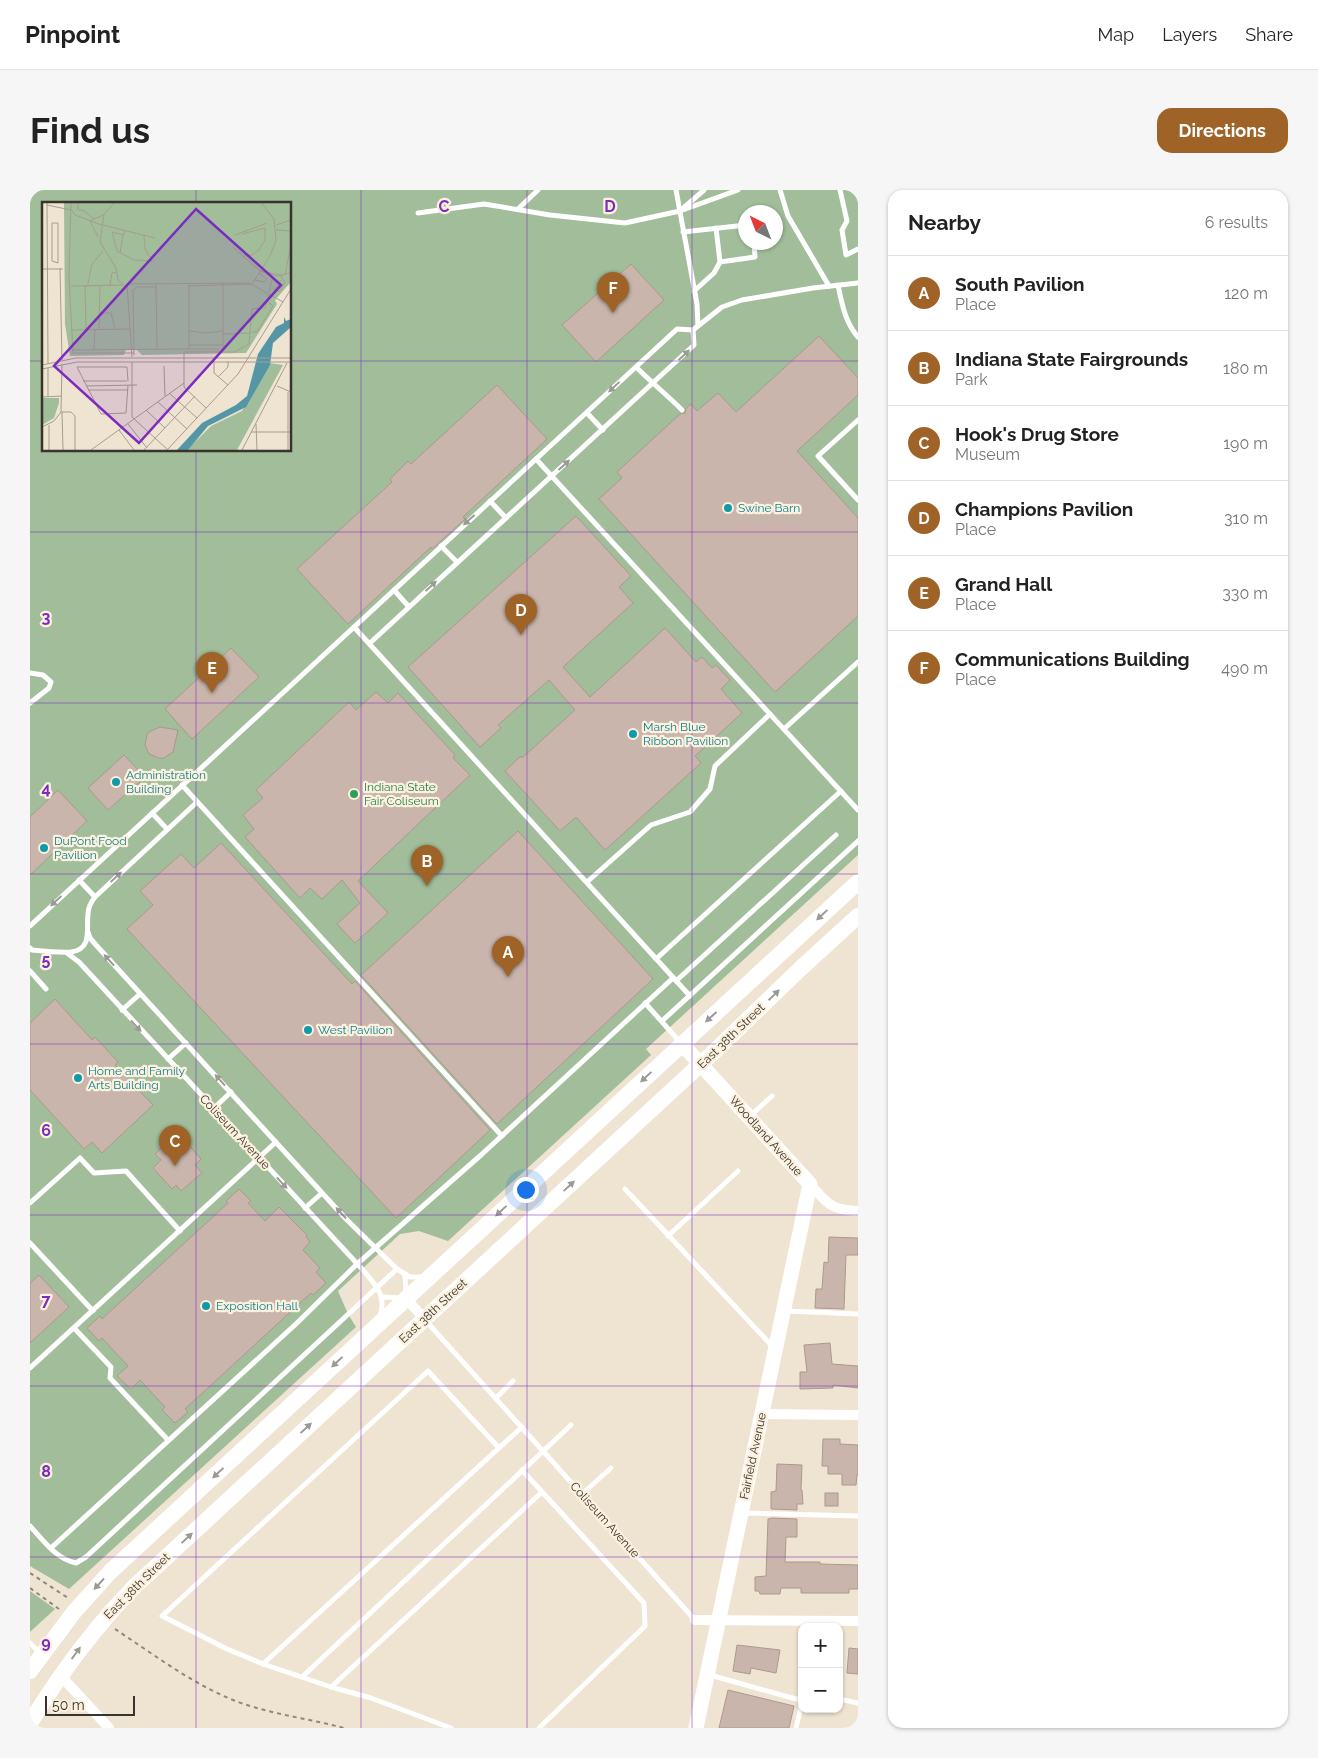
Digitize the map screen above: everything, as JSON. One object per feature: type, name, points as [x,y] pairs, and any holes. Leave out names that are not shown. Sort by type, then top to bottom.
[{"type":"main road","name":"East 38th Street","points":[[30,1671],[36,1649],[74,1612],[110,1572],[858,882]]},
{"type":"main road","name":"East 38th Street","points":[[30,1723],[60,1676],[90,1635],[134,1587],[858,916]]},
{"type":"street","name":"Woodland Avenue","points":[[682,1044],[833,1207],[846,1211],[858,1211]]},
{"type":"street","name":"Fairfield Avenue","points":[[696,1728],[810,1184]]},
{"type":"street","name":"Coliseum Avenue","points":[[406,1299],[425,1319]]},
{"type":"street","points":[[761,1414],[858,1415]]},
{"type":"street","name":"Coliseum Avenue","points":[[695,1620],[858,1621]]},
{"type":"street","points":[[60,1676],[109,1728]]},
{"type":"lane","points":[[518,209],[538,190]]},
{"type":"lane","points":[[676,190],[694,291],[698,326]]},
{"type":"lane","points":[[680,212],[704,190]]},
{"type":"lane","points":[[418,213],[484,204],[550,216],[625,223],[680,212],[738,190]]},
{"type":"lane","points":[[780,190],[788,216],[829,286]]},
{"type":"lane","points":[[840,190],[848,221],[842,230],[846,255],[858,249]]},
{"type":"lane","points":[[683,232],[738,226]]},
{"type":"lane","points":[[694,291],[714,273],[720,262],[716,228]]},
{"type":"lane","points":[[720,262],[755,257],[755,250]]},
{"type":"lane","points":[[30,926],[677,329],[693,330],[722,308],[742,300],[858,283]]},
{"type":"lane","points":[[838,286],[845,315],[851,329],[858,337]]},
{"type":"lane","points":[[370,643],[694,346],[693,330]]},
{"type":"lane","points":[[636,367],[660,387],[682,410]]},
{"type":"lane","points":[[586,413],[603,430]]},
{"type":"lane","points":[[858,420],[818,456],[858,500]]},
{"type":"lane","points":[[536,459],[858,810]]},
{"type":"lane","points":[[490,502],[506,518]]},
{"type":"lane","points":[[441,546],[458,562]]},
{"type":"lane","points":[[394,590],[409,606]]},
{"type":"lane","points":[[354,627],[690,996]]},
{"type":"lane","points":[[784,729],[858,662]]},
{"type":"lane","points":[[30,673],[43,674],[51,682],[49,688],[30,703]]},
{"type":"lane","points":[[587,882],[651,825],[690,812],[710,789],[715,766],[770,714]]},
{"type":"lane","points":[[182,786],[502,1136]]},
{"type":"lane","points":[[656,959],[840,791]]},
{"type":"lane","points":[[31,949],[67,952],[76,951],[84,945],[88,938],[88,909],[95,897],[197,802]]},
{"type":"lane","points":[[152,813],[167,829]]},
{"type":"lane","points":[[51,1548],[297,1323],[357,1264],[502,1136],[645,1003],[675,979],[836,835]]},
{"type":"lane","points":[[662,1022],[858,841]]},
{"type":"lane","points":[[79,880],[95,897]]},
{"type":"lane","name":"Coliseum Avenue","points":[[88,932],[90,938],[140,994],[322,1193],[397,1270],[405,1275]]},
{"type":"lane","name":"Coliseum Avenue","points":[[67,952],[79,962],[357,1264],[382,1297]]},
{"type":"lane","points":[[30,971],[46,989]]},
{"type":"lane","points":[[122,1010],[140,994]]},
{"type":"lane","points":[[645,1003],[682,1044]]},
{"type":"lane","points":[[168,1059],[186,1043]]},
{"type":"lane","points":[[213,1109],[231,1092]]},
{"type":"lane","points":[[749,1117],[772,1096]]},
{"type":"lane","points":[[30,1368],[276,1142]]},
{"type":"lane","points":[[30,1203],[80,1158],[94,1173],[126,1171],[180,1231]]},
{"type":"lane","points":[[668,1236],[738,1171]]},
{"type":"lane","points":[[625,1189],[775,1350]]},
{"type":"lane","points":[[305,1208],[322,1193]]},
{"type":"lane","points":[[30,1243],[93,1311]]},
{"type":"lane","points":[[30,1526],[51,1548],[67,1561],[76,1563],[86,1557],[397,1270]]},
{"type":"lane","points":[[373,1330],[382,1311],[382,1297],[406,1299],[405,1275],[421,1278],[437,1270]]},
{"type":"lane","points":[[783,1310],[858,1314]]},
{"type":"lane","name":"Coliseum Avenue","points":[[425,1319],[695,1620]]},
{"type":"lane","points":[[74,1328],[111,1367],[110,1378],[168,1440]]},
{"type":"lane","points":[[451,1728],[370,1698],[263,1664],[162,1616],[428,1371],[499,1448]]},
{"type":"lane","points":[[496,1398],[513,1381]]},
{"type":"lane","points":[[302,1677],[571,1425]]},
{"type":"lane","points":[[263,1664],[522,1428]]},
{"type":"lane","points":[[582,1494],[610,1468]]},
{"type":"lane","points":[[522,1470],[644,1603],[645,1626],[539,1728]]},
{"type":"lane","points":[[331,1687],[542,1492]]},
{"type":"lane","points":[[741,1513],[858,1516]]},
{"type":"lane","points":[[707,1675],[798,1700]]},
{"type":"lane","points":[[843,1700],[858,1702]]},
{"type":"lane","points":[[796,1728],[799,1713]]},
{"type":"path","points":[[30,1588],[59,1609]]},
{"type":"path","points":[[188,1677],[235,1701],[344,1728]]},
{"type":"green space","points":[[30,190],[858,190],[858,855],[646,1049],[651,1055],[448,1241],[419,1231],[400,1234],[338,1291],[356,1327],[69,1589],[30,1566]]},
{"type":"green space","points":[[30,1591],[55,1609],[30,1632]]},
{"type":"building","points":[[631,264],[664,300],[596,362],[562,325]]},
{"type":"building","name":"Swine Barn","points":[[819,336],[858,378],[858,395],[797,451],[858,518],[858,616],[775,692],[599,499],[622,478],[617,472],[680,414],[685,413],[686,408],[691,404],[697,411],[718,393],[736,412]]},
{"type":"building","points":[[497,385],[547,439],[463,517],[465,519],[432,549],[431,547],[348,624],[297,569],[392,482],[390,479],[408,461],[411,464]]},
{"type":"building","points":[[576,516],[631,576],[619,587],[633,603],[563,667],[590,697],[665,628],[696,662],[702,657],[712,668],[716,665],[730,680],[721,689],[742,713],[695,756],[701,763],[605,850],[576,817],[560,831],[505,771],[575,710],[549,680],[498,725],[501,728],[480,747],[408,667]]},
{"type":"building","points":[[231,648],[259,677],[192,739],[165,709]]},
{"type":"building","name":"Indiana State Fair Coliseum","points":[[376,692],[388,703],[398,693],[455,755],[453,758],[470,775],[358,881],[388,913],[355,943],[337,924],[360,903],[342,880],[322,899],[310,888],[300,898],[245,837],[254,829],[243,815],[263,798],[256,790],[349,702],[356,710]]},
{"type":"building","points":[[160,727],[178,730],[173,752],[164,758],[149,754],[145,745],[147,734]]},
{"type":"building","name":"Administration Building","points":[[124,755],[145,777],[108,810],[88,788]]},
{"type":"building","name":"DuPont Food Pavilion","points":[[58,790],[87,821],[30,875],[30,817]]},
{"type":"building","points":[[518,831],[653,979],[497,1124],[361,975]]},
{"type":"building","name":"West Pavilion","points":[[221,843],[352,984],[355,981],[490,1130],[396,1218],[127,929],[153,905],[140,891],[181,854],[194,868]]},
{"type":"building","name":"Home and Family Arts Building","points":[[55,999],[92,1040],[95,1037],[118,1062],[115,1065],[153,1105],[102,1153],[92,1142],[84,1149],[30,1090],[30,1023]]},
{"type":"building","points":[[171,1139],[179,1149],[186,1142],[201,1159],[195,1165],[202,1173],[181,1191],[176,1185],[172,1189],[153,1168],[161,1160],[155,1154]]},
{"type":"building","name":"Exposition Hall","points":[[239,1189],[251,1201],[248,1203],[265,1221],[279,1207],[307,1235],[310,1242],[303,1250],[320,1268],[316,1272],[326,1283],[313,1295],[311,1293],[185,1409],[188,1412],[175,1423],[162,1410],[165,1407],[140,1380],[131,1389],[117,1376],[128,1366],[102,1338],[99,1341],[87,1328],[100,1316],[102,1319],[228,1203],[226,1201]]},
{"type":"building","points":[[829,1237],[858,1238],[858,1255],[846,1255],[844,1309],[815,1308],[816,1289],[822,1289],[824,1262],[828,1263]]},
{"type":"building","points":[[39,1275],[69,1307],[30,1343],[30,1283]]},
{"type":"building","points":[[830,1343],[832,1364],[858,1366],[858,1388],[833,1385],[833,1388],[800,1389],[800,1372],[807,1372],[804,1345]]},
{"type":"building","points":[[823,1439],[840,1439],[840,1444],[858,1445],[856,1485],[842,1485],[842,1474],[828,1474],[828,1466],[822,1466]]},
{"type":"building","points":[[777,1464],[802,1465],[801,1490],[803,1504],[797,1504],[797,1510],[771,1509],[771,1492],[776,1491]]},
{"type":"building","points":[[825,1493],[838,1493],[838,1506],[825,1506]]},
{"type":"building","points":[[768,1519],[797,1519],[797,1537],[786,1537],[785,1562],[858,1565],[858,1589],[849,1589],[849,1593],[801,1593],[801,1588],[781,1588],[780,1594],[760,1594],[759,1591],[755,1591],[755,1577],[766,1576]]},
{"type":"building","points":[[737,1645],[780,1650],[776,1673],[751,1668],[750,1674],[733,1671]]},
{"type":"building","points":[[849,1648],[858,1649],[858,1674],[847,1673]]},
{"type":"building","points":[[728,1690],[794,1706],[789,1728],[719,1728]]},
{"type":"place","name":"Communications Building","points":[[613,313]]},
{"type":"place","name":"Swine Barn","points":[[728,508]]},
{"type":"place","name":"Champions Pavilion","points":[[521,635]]},
{"type":"place","name":"Grand Hall","points":[[212,693]]},
{"type":"place","name":"Marsh Blue Ribbon Pavilion","points":[[633,734]]},
{"type":"place","name":"Administration Building","points":[[116,782]]},
{"type":"place","name":"Indiana State Fair Coliseum","points":[[354,794]]},
{"type":"place","name":"DuPont Food Pavilion","points":[[44,848]]},
{"type":"place","name":"Indiana State Fairgrounds","points":[[427,886]]},
{"type":"place","name":"South Pavilion","points":[[508,977]]},
{"type":"place","name":"West Pavilion","points":[[308,1030]]},
{"type":"place","name":"Home and Family Arts Building","points":[[78,1078]]},
{"type":"place","name":"Hook's Drug Store","points":[[175,1166]]},
{"type":"place","name":"Exposition Hall","points":[[206,1306]]}]
